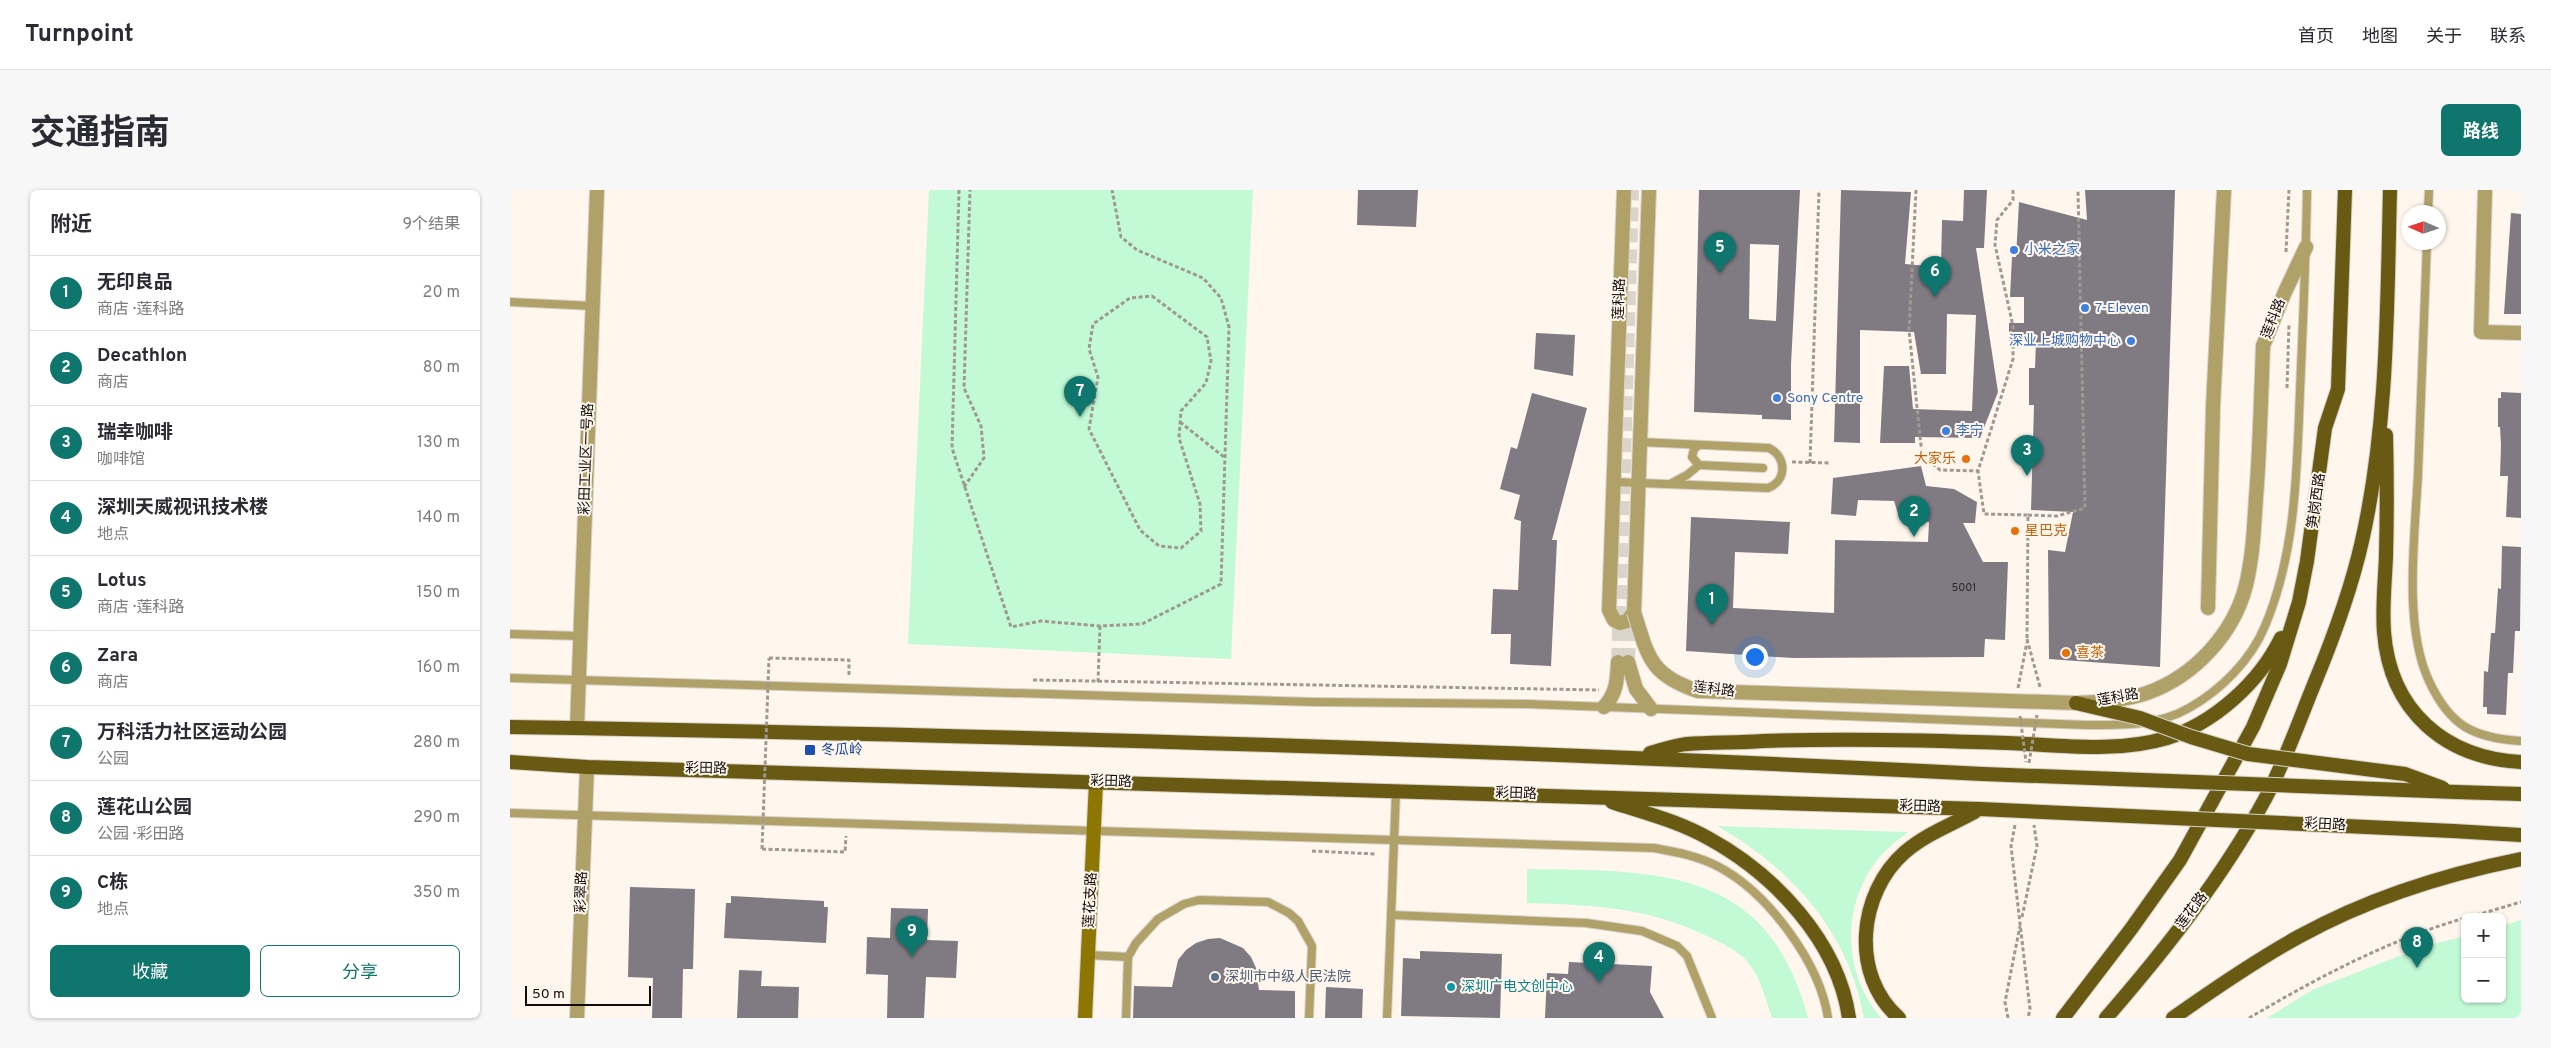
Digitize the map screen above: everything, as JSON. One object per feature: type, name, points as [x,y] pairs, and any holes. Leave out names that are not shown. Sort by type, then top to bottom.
[{"type":"main road","points":[[2390,190],[2385,362],[2387,486],[2384,632],[2391,671],[2409,707],[2430,730],[2466,750],[2497,761],[2521,762]]},
{"type":"main road","name":"笋岗西路","points":[[2062,1018],[2131,930],[2180,860],[2253,727],[2280,664],[2298,602],[2315,517],[2325,428],[2338,389],[2343,194]]},
{"type":"main road","name":"莲花路","points":[[2106,1018],[2142,977],[2241,842],[2266,796],[2291,743],[2341,620],[2353,581],[2370,497],[2381,417],[2385,362]]},
{"type":"main road","points":[[1634,756],[1685,744],[1799,740],[1919,740],[2094,746],[2124,745],[2167,738],[2192,727],[2230,703],[2247,686],[2275,650],[2298,602]]},
{"type":"main road","points":[[2076,703],[2140,718],[2191,737],[2248,754],[2405,774],[2456,792]]},
{"type":"main road","points":[[510,727],[1089,740],[1634,756],[1983,774],[2521,794]]},
{"type":"main road","name":"彩田路","points":[[510,762],[588,767],[1980,810],[2521,835]]},
{"type":"main road","name":"莲花支路","points":[[1085,1018],[1096,782]]},
{"type":"main road","points":[[1597,797],[1671,820],[1707,837],[1740,856],[1764,876],[1790,902],[1811,929],[1829,958],[1840,984],[1849,1018]]},
{"type":"main road","points":[[1899,1018],[1879,995],[1868,962],[1866,929],[1873,897],[1884,876],[1906,851],[1934,833],[1980,810]]},
{"type":"main road","points":[[2173,1018],[2258,960],[2301,935],[2345,915],[2431,883],[2521,859]]},
{"type":"street","name":"彩田工业区一号路","points":[[578,728],[597,190]]},
{"type":"street","name":"莲科路","points":[[1624,190],[1609,610],[1614,620],[1620,623],[1628,621],[1634,612]]},
{"type":"street","name":"莲科路","points":[[1649,190],[1634,612],[1647,652],[1656,668],[1674,682],[1698,691],[2076,703],[2129,698],[2149,692],[2186,672],[2220,640],[2235,615],[2246,585],[2252,545],[2263,346],[2280,303],[2306,247]]},
{"type":"street","points":[[2208,608],[2213,408],[2224,190]]},
{"type":"street","points":[[2485,190],[2481,332],[2521,333]]},
{"type":"street","points":[[1604,707],[1612,698],[1623,662],[1636,689],[1651,709]]},
{"type":"street","name":"彩翠路","points":[[577,1018],[588,767]]},
{"type":"lane","points":[[510,678],[1315,702],[1604,707],[2112,725],[2157,721],[2172,716],[2210,694],[2247,658],[2265,628],[2275,599],[2286,548],[2297,466],[2307,190]]},
{"type":"lane","points":[[2428,205],[2429,190]]},
{"type":"lane","points":[[2427,250],[2413,587],[2421,660],[2439,698],[2461,724],[2486,738],[2521,741]]},
{"type":"lane","points":[[510,302],[593,306]]},
{"type":"lane","points":[[1614,482],[1768,488],[1776,485],[1782,476],[1782,462],[1778,452],[1769,448],[1640,442]]},
{"type":"lane","points":[[1699,445],[1694,448],[1692,457],[1699,465]]},
{"type":"lane","points":[[1670,484],[1687,475],[1699,465],[1763,468]]},
{"type":"lane","points":[[510,634],[580,636]]},
{"type":"lane","points":[[1387,1018],[1396,791]]},
{"type":"lane","points":[[510,813],[1645,847],[1686,854],[1705,861],[1737,879],[1782,924],[1797,943],[1819,989],[1828,1018]]},
{"type":"lane","points":[[1126,1018],[1128,957],[1145,931],[1158,920],[1184,904],[1199,900],[1268,902],[1289,913],[1298,921],[1306,932],[1312,946],[1309,1018]]},
{"type":"lane","points":[[1391,915],[1586,923],[1642,931],[1677,946],[1687,956],[1712,1018]]},
{"type":"lane","points":[[1088,955],[1128,957]]},
{"type":"path","points":[[959,190],[952,448],[1010,627],[1041,621],[1100,626],[1142,624],[1221,584],[1228,327],[1221,298],[1203,278],[1137,250],[1121,237],[1112,190]]},
{"type":"path","points":[[964,487],[984,458],[980,426],[964,388],[970,190]]},
{"type":"path","points":[[1810,463],[1819,190]]},
{"type":"path","points":[[1916,190],[1909,330],[1922,454],[1940,470],[1978,471]]},
{"type":"path","points":[[2013,190],[2013,200],[1997,220],[1995,244],[2013,326],[2013,359],[1978,471],[1984,514],[2056,516],[2086,508],[2078,190]]},
{"type":"path","points":[[2286,255],[2289,190]]},
{"type":"path","points":[[1152,296],[1207,337],[1211,361],[1206,383],[1181,411],[1180,422],[1179,438],[1200,504],[1200,531],[1181,548],[1160,546],[1140,530],[1088,429],[1098,376],[1089,349],[1093,324],[1130,298],[1152,296]]},
{"type":"path","points":[[2287,395],[2289,318]]},
{"type":"path","points":[[1180,422],[1225,457]]},
{"type":"path","points":[[1782,462],[1831,463]]},
{"type":"path","points":[[2017,692],[2027,639],[2028,515]]},
{"type":"path","points":[[1098,695],[1100,626]]},
{"type":"path","points":[[846,836],[845,852],[762,849],[769,658],[849,660],[849,675]]},
{"type":"path","points":[[1098,682],[1583,691],[1603,689]]},
{"type":"path","points":[[2020,711],[2028,770]]},
{"type":"path","points":[[2030,713],[2040,713]]},
{"type":"path","points":[[2008,1018],[2005,1002],[2037,846],[2034,818]]},
{"type":"path","points":[[2484,913],[2521,902]]},
{"type":"path","points":[[2248,1018],[2317,978],[2382,949],[2461,919]]},
{"type":"green space","points":[[929,190],[1253,190],[1231,659],[908,644]]},
{"type":"green space","points":[[1717,826],[1908,832],[1884,852],[1872,867],[1862,885],[1855,904],[1852,924],[1851,944],[1854,964],[1860,983],[1869,1001],[1881,1018],[1864,1018],[1856,987],[1845,957],[1830,930],[1813,906],[1769,862]]},
{"type":"green space","points":[[1527,869],[1621,872],[1663,877],[1702,887],[1736,905],[1766,931],[1790,968],[1808,1018],[1772,1018],[1760,983],[1746,960],[1737,952],[1686,927],[1664,919],[1620,910],[1575,905],[1527,903]]},
{"type":"green space","points":[[2521,920],[2521,1018],[2267,1018],[2314,989],[2425,946],[2461,937],[2461,1003],[2506,1003],[2506,925]]},
{"type":"building","points":[[1358,190],[1418,190],[1416,227],[1357,225]]},
{"type":"building","points":[[1699,190],[1800,190],[1791,365],[1791,420],[1762,419],[1762,415],[1694,412]],"holes":[[[1750,244],[1779,245],[1776,321],[1749,319]]]},
{"type":"building","points":[[1841,190],[1911,192],[1905,264],[1941,267],[1942,220],[1963,221],[1964,190],[1987,190],[1984,248],[1976,248],[1998,392],[1980,438],[1915,437],[1915,443],[1880,443],[1884,366],[1909,366],[1913,409],[1972,411],[1976,315],[1947,314],[1946,374],[1921,374],[1914,332],[1860,330],[1860,443],[1834,442]]},
{"type":"building","points":[[2085,190],[2175,190],[2160,667],[2049,659],[2048,550],[2065,552],[2073,512],[2031,510],[2034,405],[2029,405],[2029,368],[2035,368],[2036,342],[2009,341],[2009,323],[2024,323],[2024,297],[2010,297],[2012,257],[2016,257],[2019,202],[2087,220]]},
{"type":"building","points":[[2511,213],[2521,214],[2521,314],[2504,314]]},
{"type":"building","points":[[1536,333],[1575,335],[1573,376],[1534,369]]},
{"type":"building","points":[[2501,392],[2521,393],[2521,518],[2506,517],[2508,476],[2500,476],[2501,445],[2500,427],[2498,427],[2498,398],[2501,398]]},
{"type":"building","points":[[1532,393],[1587,408],[1552,540],[1557,540],[1551,666],[1510,664],[1511,634],[1491,634],[1493,589],[1518,590],[1521,521],[1514,519],[1520,495],[1500,489],[1511,447],[1517,449]]},
{"type":"building","points":[[1921,466],[1926,486],[1954,489],[1977,502],[1975,523],[1963,523],[1983,562],[2008,562],[2005,640],[1985,639],[1984,657],[1793,658],[1686,651],[1691,517],[1790,522],[1788,554],[1735,552],[1733,608],[1834,613],[1835,540],[1928,542],[1929,522],[1900,520],[1894,501],[1858,500],[1856,516],[1831,514],[1833,478]]},
{"type":"building","points":[[2502,546],[2521,547],[2520,631],[2515,631],[2513,673],[2508,673],[2506,715],[2487,714],[2487,707],[2483,707],[2484,671],[2488,672],[2491,633],[2495,633],[2498,588],[2501,589]]},
{"type":"building","points":[[630,887],[695,889],[693,969],[683,969],[682,1018],[652,1018],[653,978],[628,977]]},
{"type":"building","points":[[731,896],[824,901],[824,907],[828,907],[826,943],[724,938],[726,903],[731,903]]},
{"type":"building","points":[[891,908],[928,909],[927,940],[958,941],[956,978],[926,977],[924,1018],[887,1018],[888,975],[866,974],[867,937],[890,938]]},
{"type":"building","name":"深圳市中级人民法院","points":[[1220,938],[1243,948],[1251,957],[1256,968],[1259,990],[1295,991],[1295,1018],[1133,1018],[1134,986],[1172,987],[1178,960],[1186,950],[1196,943]]},
{"type":"building","name":"深圳广电文创中心","points":[[1420,951],[1502,954],[1500,1018],[1401,1016],[1403,958],[1420,959]]},
{"type":"building","points":[[1569,962],[1652,966],[1650,992],[1664,1018],[1545,1018],[1547,973],[1568,974]]},
{"type":"building","points":[[739,970],[762,971],[761,986],[799,987],[798,1018],[737,1018]]},
{"type":"building","points":[[1326,987],[1363,989],[1362,1018],[1325,1018]]},
{"type":"tunnel","points":[[1618,662],[1632,190]]},
{"type":"tunnel","points":[[1628,662],[1630,610]]},
{"type":"place","name":"小米之家","points":[[2014,250]]},
{"type":"place","name":"Lotus","points":[[1720,273]]},
{"type":"place","name":"Zara","points":[[1935,297]]},
{"type":"place","name":"7-Eleven","points":[[2085,308]]},
{"type":"place","name":"深业上城购物中心","points":[[2131,341]]},
{"type":"place","name":"Sony Centre","points":[[1777,398]]},
{"type":"place","name":"万科活力社区运动公园","points":[[1080,417]]},
{"type":"place","name":"李宁","points":[[1946,431]]},
{"type":"place","name":"大家乐","points":[[1966,459]]},
{"type":"place","name":"瑞幸咖啡","points":[[2027,476]]},
{"type":"place","name":"星巴克","points":[[2015,531]]},
{"type":"place","name":"Decathlon","points":[[1914,537]]},
{"type":"place","name":"无印良品","points":[[1712,625]]},
{"type":"place","name":"喜茶","points":[[2066,653]]},
{"type":"place","name":"冬瓜岭","points":[[810,750]]},
{"type":"place","name":"C栋","points":[[912,957]]},
{"type":"place","name":"莲花山公园","points":[[2417,968]]},
{"type":"place","name":"深圳市中级人民法院","points":[[1215,977]]},
{"type":"place","name":"深圳天威视讯技术楼","points":[[1599,983]]},
{"type":"place","name":"深圳广电文创中心","points":[[1451,987]]}]
